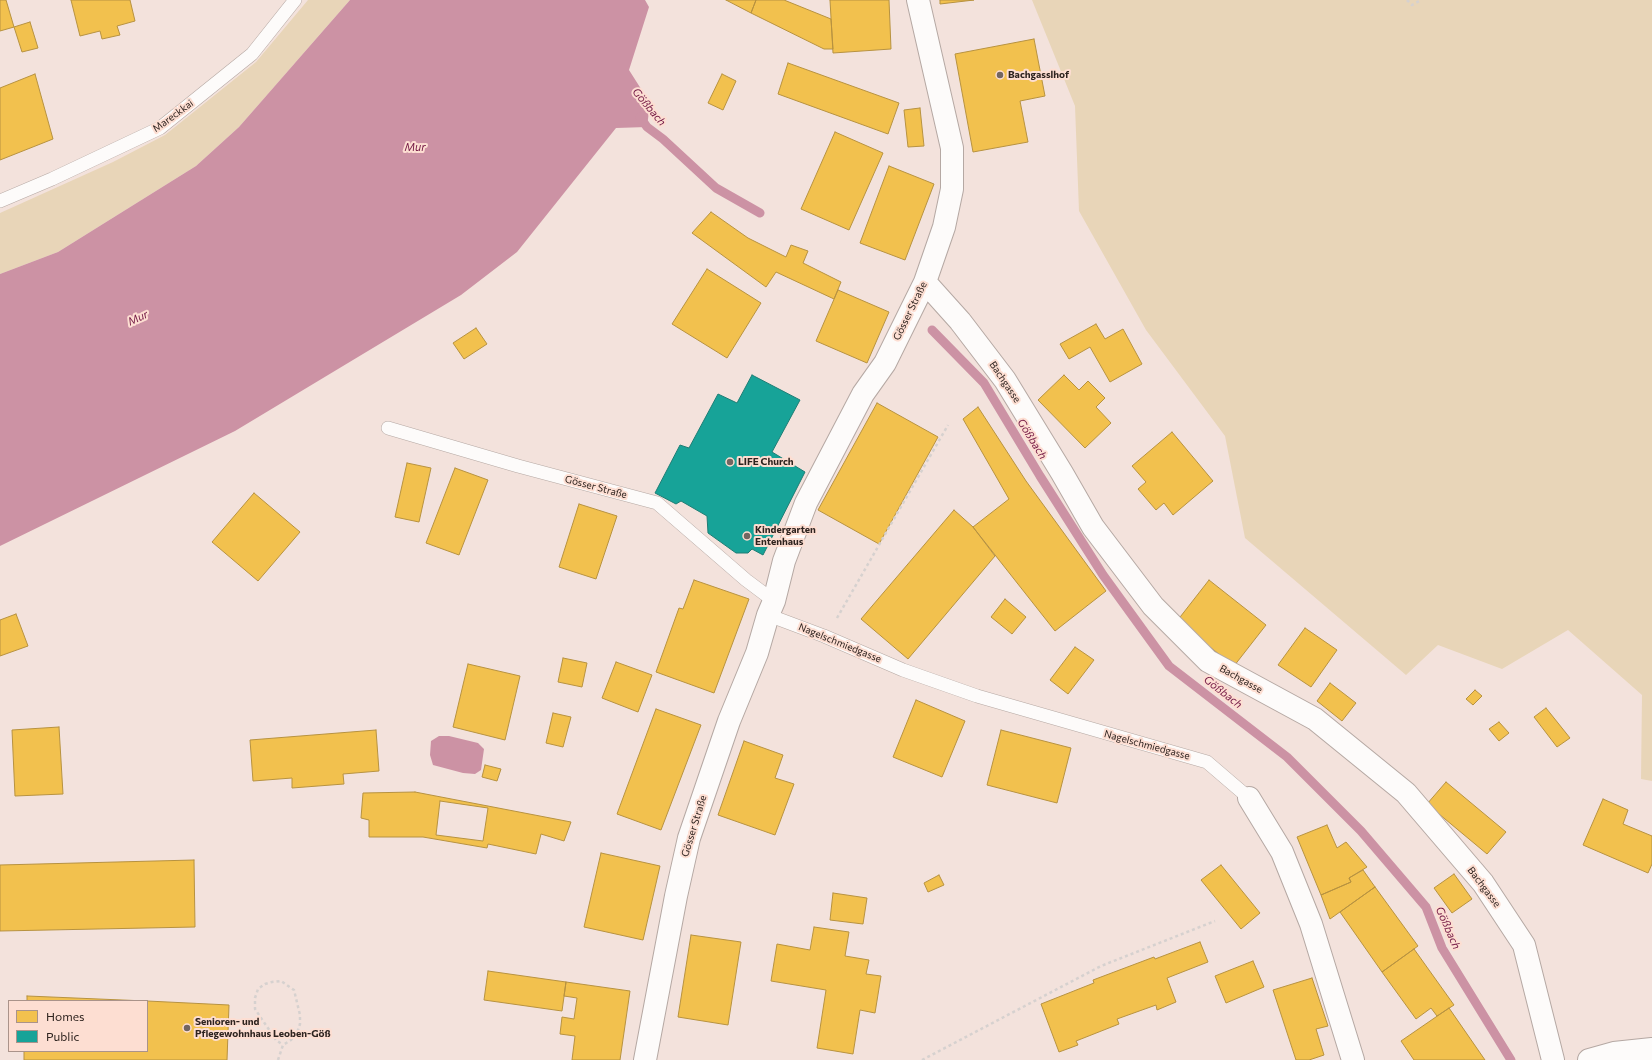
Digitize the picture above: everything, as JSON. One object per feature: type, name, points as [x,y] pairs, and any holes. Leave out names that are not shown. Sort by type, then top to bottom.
[{"type":"street","name":"Gösser Straße","points":[[645,1060],[676,896],[689,838],[729,721],[757,653],[784,560],[806,503],[863,394],[885,364],[922,289],[944,227],[952,189],[952,148],[918,0]]},
{"type":"street","name":"Bachgasse","points":[[922,289],[960,320],[1005,380],[1093,527],[1153,606],[1208,660],[1315,719],[1406,793],[1483,883],[1524,945],[1553,1060]]},
{"type":"street","name":"Nagelschmiedgasse","points":[[1250,798],[1282,852],[1308,917],[1353,1060]]},
{"type":"street","points":[[1590,1060],[1614,1053],[1652,1050]]},
{"type":"lane","name":"Mareckkai","points":[[0,200],[52,179],[160,128],[252,54],[295,0]]},
{"type":"lane","name":"Gösser Straße","points":[[388,428],[518,466],[657,503],[746,580],[771,608]]},
{"type":"lane","name":"Nagelschmiedgasse","points":[[771,608],[824,636],[904,670],[977,696],[1207,762],[1250,798]]},
{"type":"path","points":[[1407,0],[1412,5],[1420,0]]},
{"type":"path","points":[[824,636],[836,620],[948,425]]},
{"type":"path","points":[[922,1060],[1101,966],[1215,921]]},
{"type":"path","points":[[278,1060],[283,1045],[291,1040],[297,1033],[300,1024],[300,1015],[294,990],[281,981],[265,984],[258,989],[255,998],[255,1009],[276,1040],[283,1045]]},
{"type":"shaded area","points":[[308,0],[350,0],[239,127],[196,166],[58,252],[0,274],[0,213],[113,162],[165,135],[256,62]]},
{"type":"shaded area","points":[[1032,0],[1652,0],[1652,781],[1641,779],[1642,695],[1568,630],[1502,669],[1438,645],[1406,675],[1245,538],[1225,436],[1146,330],[1079,211],[1075,106]]},
{"type":"water","name":"Mur","points":[[350,0],[645,0],[649,7],[629,70],[650,103],[647,127],[616,128],[517,252],[461,295],[235,431],[0,546],[0,274],[58,252],[196,166],[239,127]]},
{"type":"water","points":[[439,736],[449,736],[478,743],[484,749],[481,770],[475,774],[463,773],[433,765],[430,755],[431,741]]},
{"type":"building: Homes","points":[[0,0],[6,0],[14,27],[0,31]]},
{"type":"building: Homes","points":[[71,0],[130,0],[135,21],[117,26],[120,35],[102,39],[100,31],[80,36]]},
{"type":"building: Homes","points":[[726,0],[756,0],[751,13]]},
{"type":"building: Homes","points":[[756,0],[784,0],[831,19],[833,49],[824,49],[751,13]]},
{"type":"building: Homes","points":[[830,0],[889,0],[891,49],[833,53]]},
{"type":"building: Homes","points":[[940,0],[974,0],[940,4]]},
{"type":"building: Homes","points":[[30,22],[38,48],[22,52],[14,27]]},
{"type":"building: Homes","name":"Bachgasslhof","points":[[1034,39],[1045,96],[1020,101],[1028,142],[973,152],[955,54]]},
{"type":"building: Homes","points":[[788,63],[899,103],[888,134],[778,94]]},
{"type":"building: Homes","points":[[35,74],[53,139],[0,160],[0,88]]},
{"type":"building: Homes","points":[[722,74],[736,81],[723,110],[708,103]]},
{"type":"building: Homes","points":[[920,108],[924,146],[908,147],[904,110]]},
{"type":"building: Homes","points":[[835,132],[883,153],[849,230],[801,209]]},
{"type":"building: Homes","points":[[889,166],[934,184],[905,260],[860,243]]},
{"type":"building: Homes","points":[[711,212],[748,238],[786,257],[791,245],[808,251],[803,263],[841,282],[834,299],[776,272],[766,287],[692,233]]},
{"type":"building: Homes","points":[[707,269],[761,303],[727,358],[672,324]]},
{"type":"building: Homes","points":[[838,290],[889,312],[867,363],[816,341]]},
{"type":"building: Homes","points":[[1096,324],[1105,339],[1123,329],[1142,364],[1110,382],[1090,347],[1069,359],[1060,344]]},
{"type":"building: Homes","points":[[476,328],[487,344],[464,359],[453,343]]},
{"type":"building: Homes","points":[[1064,375],[1079,390],[1088,381],[1105,398],[1096,407],[1111,423],[1085,448],[1038,400]]},
{"type":"building: Homes","points":[[877,403],[938,437],[879,544],[818,510]]},
{"type":"building: Homes","points":[[978,407],[1026,481],[1106,591],[1055,631],[973,527],[1009,499],[963,419]]},
{"type":"building: Homes","points":[[1172,432],[1213,481],[1173,515],[1164,503],[1156,510],[1138,489],[1146,482],[1132,466]]},
{"type":"building: Homes","points":[[407,463],[431,468],[419,522],[395,517]]},
{"type":"building: Homes","points":[[455,468],[488,480],[459,555],[426,543]]},
{"type":"building: Homes","points":[[254,493],[300,532],[258,581],[212,542]]},
{"type":"building: Homes","points":[[579,504],[617,516],[596,579],[559,567]]},
{"type":"building: Homes","points":[[954,510],[973,527],[995,556],[908,659],[861,619]]},
{"type":"building: Homes","points":[[694,580],[749,599],[714,693],[656,672],[679,608],[683,609]]},
{"type":"building: Homes","points":[[1209,580],[1266,625],[1234,666],[1177,621]]},
{"type":"building: Homes","points":[[1005,599],[1026,617],[1012,634],[991,617]]},
{"type":"building: Homes","points":[[16,614],[28,646],[0,656],[0,620]]},
{"type":"building: Homes","points":[[1305,628],[1337,650],[1311,687],[1278,665]]},
{"type":"building: Homes","points":[[1075,647],[1094,660],[1068,694],[1050,680]]},
{"type":"building: Homes","points":[[563,658],[587,663],[582,687],[558,682]]},
{"type":"building: Homes","points":[[616,662],[652,675],[638,712],[602,698]]},
{"type":"building: Homes","points":[[468,664],[520,676],[505,740],[453,727]]},
{"type":"building: Homes","points":[[1330,683],[1356,703],[1342,721],[1317,701]]},
{"type":"building: Homes","points":[[1475,690],[1482,696],[1473,705],[1466,699]]},
{"type":"building: Homes","points":[[916,700],[965,721],[942,777],[893,757]]},
{"type":"building: Homes","points":[[1546,708],[1570,738],[1557,747],[1534,717]]},
{"type":"building: Homes","points":[[656,709],[701,725],[661,830],[617,814]]},
{"type":"building: Homes","points":[[553,713],[571,717],[563,747],[546,743]]},
{"type":"building: Homes","points":[[1499,722],[1509,733],[1499,741],[1489,729]]},
{"type":"building: Homes","points":[[59,727],[63,794],[15,796],[12,730]]},
{"type":"building: Homes","points":[[376,730],[379,771],[343,774],[344,784],[292,788],[292,778],[253,781],[250,740]]},
{"type":"building: Homes","points":[[1001,730],[1071,748],[1057,803],[987,785]]},
{"type":"building: Homes","points":[[744,741],[783,755],[775,778],[794,784],[775,835],[718,815]]},
{"type":"building: Homes","points":[[485,765],[501,769],[497,781],[482,777]]},
{"type":"building: Homes","points":[[1446,782],[1506,832],[1487,854],[1427,804]]},
{"type":"building: Homes","points":[[415,792],[571,822],[564,841],[541,834],[536,854],[488,844],[487,848],[423,837],[369,837],[369,820],[361,818],[363,793]],"holes":[[[440,801],[488,808],[483,841],[436,835]]]},
{"type":"building: Homes","points":[[1603,799],[1628,810],[1623,824],[1652,836],[1652,864],[1648,873],[1583,845]]},
{"type":"building: Homes","points":[[1327,825],[1337,848],[1346,842],[1367,867],[1349,878],[1351,882],[1321,895],[1297,837]]},
{"type":"building: Homes","points":[[601,853],[660,866],[643,940],[584,927]]},
{"type":"building: Homes","points":[[194,860],[195,927],[0,931],[0,865]]},
{"type":"building: Homes","points":[[1221,865],[1260,913],[1241,929],[1201,880]]},
{"type":"building: Homes","points":[[1363,870],[1375,887],[1330,919],[1321,895],[1351,882],[1349,878]]},
{"type":"building: Homes","points":[[1454,874],[1472,899],[1452,913],[1434,888]]},
{"type":"building: Homes","points":[[939,875],[944,885],[928,892],[924,883]]},
{"type":"building: Homes","points":[[1375,887],[1418,946],[1382,972],[1340,912]]},
{"type":"building: Homes","points":[[833,893],[867,898],[863,924],[830,920]]},
{"type":"building: Homes","points":[[814,927],[849,932],[845,956],[869,960],[866,974],[881,976],[875,1013],[860,1010],[853,1054],[817,1048],[826,990],[771,981],[777,944],[810,950]]},
{"type":"building: Homes","points":[[691,935],[741,942],[728,1025],[678,1017]]},
{"type":"building: Homes","points":[[1200,942],[1208,962],[1167,978],[1176,1002],[1157,1010],[1156,1005],[1117,1019],[1119,1024],[1076,1041],[1078,1045],[1059,1052],[1041,1004],[1094,983],[1093,980],[1154,957],[1155,959]]},
{"type":"building: Homes","points":[[1414,949],[1454,1005],[1437,1016],[1431,1008],[1416,1019],[1382,972]]},
{"type":"building: Homes","points":[[1253,961],[1264,987],[1226,1003],[1215,976]]},
{"type":"building: Homes","points":[[488,971],[566,982],[562,1011],[484,1000]]},
{"type":"building: Homes","points":[[1312,978],[1328,1026],[1316,1029],[1324,1055],[1309,1060],[1296,1060],[1273,990]]},
{"type":"building: Homes","points":[[566,982],[630,991],[620,1060],[572,1060],[575,1036],[560,1034],[562,1017],[574,1019],[577,998],[564,996]]},
{"type":"building: Homes","points":[[27,996],[122,1000],[27,1000]]},
{"type":"building: Homes","name":"Senioren- und Pflegewohnhaus Leoben-Göß","points":[[148,1001],[229,1005],[227,1060],[24,1060],[24,1052],[148,1052]]},
{"type":"building: Homes","points":[[1449,1008],[1485,1060],[1414,1060],[1401,1041]]},
{"type":"building: Public","name":"LIFE Church","points":[[752,375],[800,400],[772,452],[805,472],[763,555],[752,549],[748,553],[736,553],[708,533],[707,516],[681,501],[676,504],[655,493],[680,445],[689,448],[718,394],[737,403]]},
{"type":"waterway","name":"Gößbach","points":[[640,117],[647,127],[663,139],[716,188],[760,213]]},
{"type":"waterway","name":"Gößbach","points":[[932,330],[984,383],[1040,476],[1103,575],[1169,666],[1287,757],[1361,831],[1426,907],[1442,948],[1511,1060]]},
{"type":"place","name":"Bachgasslhof","points":[[1000,75]]},
{"type":"place","name":"LIFE Church","points":[[730,462]]},
{"type":"place","name":"Kindergarten Entenhaus","points":[[747,536]]},
{"type":"place","name":"Senioren- und Pflegewohnhaus Leoben-Göß","points":[[187,1028]]}]
